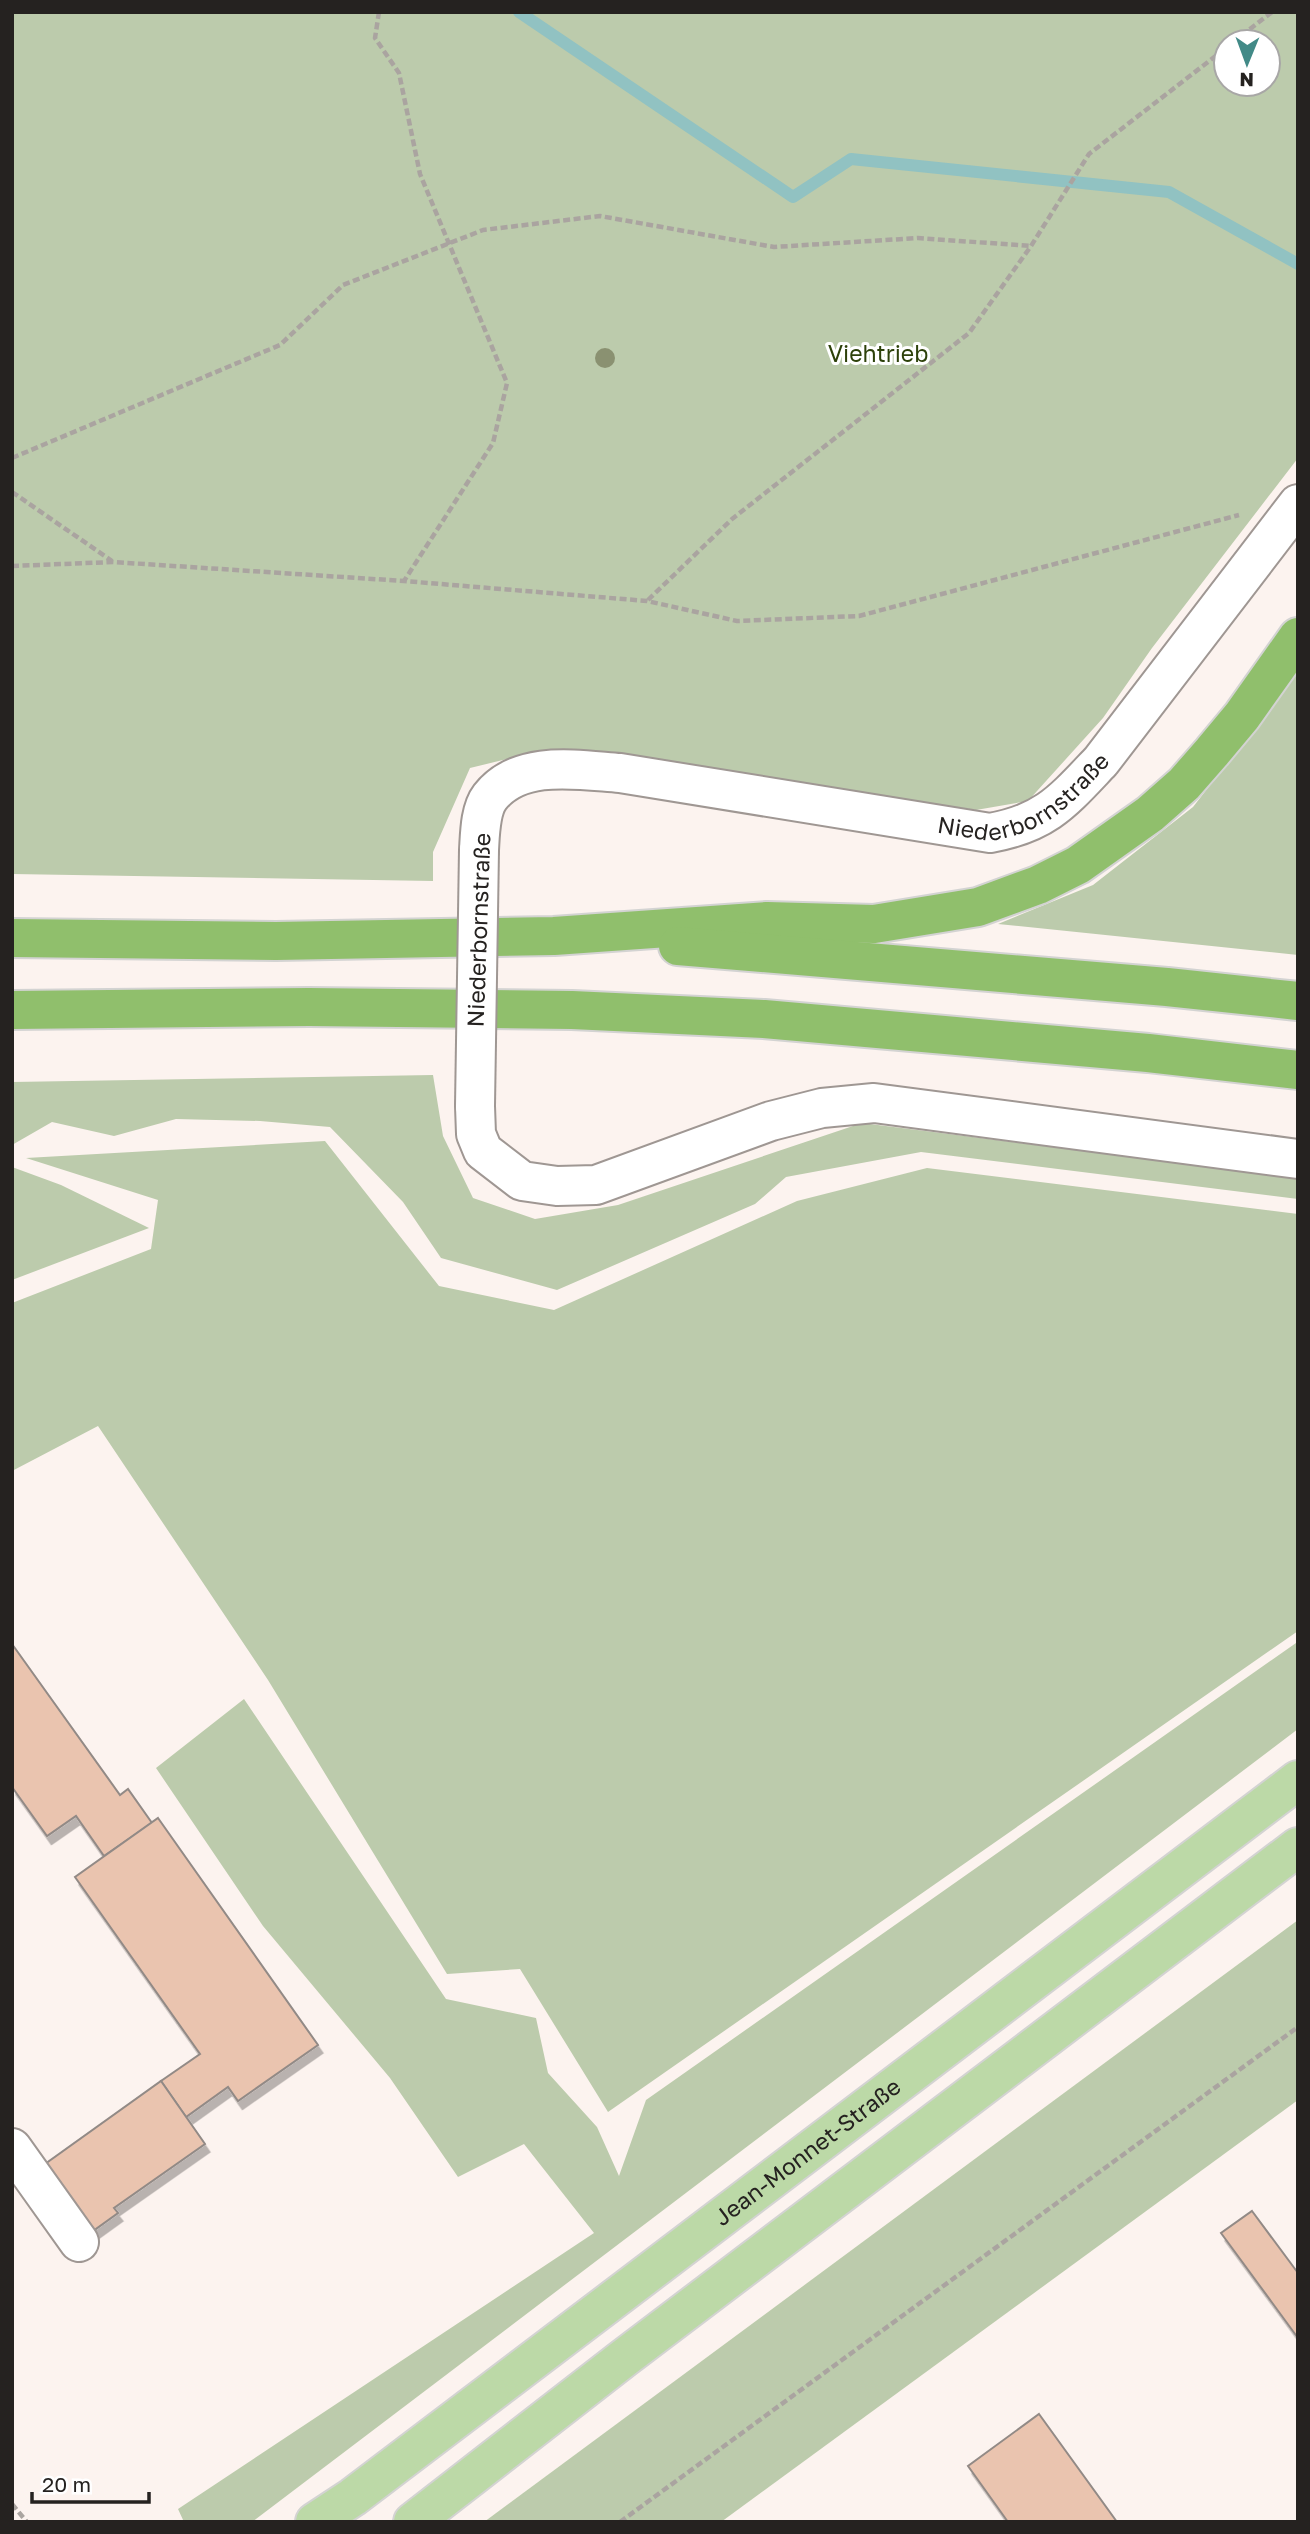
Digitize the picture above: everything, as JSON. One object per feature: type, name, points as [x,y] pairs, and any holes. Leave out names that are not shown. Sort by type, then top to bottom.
[{"type":"highway","points":[[12,938],[276,941],[554,936],[766,921],[874,923],[978,906],[1038,885],[1078,865],[1150,814],[1184,784],[1241,716],[1298,637]]},
{"type":"highway","points":[[554,936],[1139,985],[1298,1002]]},
{"type":"highway","points":[[12,1010],[309,1007],[572,1010],[751,1018],[1148,1053],[1298,1070]]},
{"type":"main road","name":"Jean-Monnet-Straße","points":[[315,2522],[364,2488],[1298,1780]]},
{"type":"main road","points":[[414,2522],[613,2367],[1298,1847]]},
{"type":"lane","name":"Niederbornstraße","points":[[1298,504],[1101,761],[1044,816],[1013,829],[990,833],[620,773],[545,770],[529,772],[511,780],[489,798],[481,826],[475,1106],[476,1133],[483,1150],[522,1181],[557,1186],[596,1185],[771,1121],[822,1108],[874,1103],[1298,1159]]},
{"type":"lane","points":[[12,2148],[79,2242]]},
{"type":"path","points":[[379,12],[375,38],[399,73],[420,174],[507,383],[493,443],[404,581]]},
{"type":"path","points":[[1251,28],[1272,12]]},
{"type":"path","points":[[647,601],[732,519],[970,333],[1031,246],[1089,154],[1212,59]]},
{"type":"path","points":[[12,458],[280,345],[343,285],[483,230],[600,216],[774,247],[918,238],[1031,246]]},
{"type":"path","points":[[12,492],[113,562]]},
{"type":"path","points":[[12,566],[113,562],[404,581],[647,601],[737,621],[859,616],[1245,514]]},
{"type":"path","points":[[620,2522],[738,2433],[1298,2027]]},
{"type":"path","points":[[12,2504],[27,2522]]},
{"type":"green space","name":"Viehtrieb","points":[[12,12],[1298,12],[1298,458],[1152,648],[1103,718],[1028,801],[976,810],[619,756],[544,750],[470,768],[433,852],[433,881],[12,874]]},
{"type":"green space","points":[[1298,672],[1298,955],[998,924],[1093,885],[1193,807]]},
{"type":"green space","points":[[433,1075],[443,1136],[473,1198],[535,1219],[618,1205],[862,1123],[1298,1178],[1298,1199],[921,1152],[786,1177],[755,1204],[557,1290],[441,1258],[403,1202],[330,1127],[260,1121],[176,1119],[114,1136],[52,1122],[12,1145],[12,1082]]},
{"type":"green space","points":[[325,1141],[439,1286],[554,1310],[797,1201],[927,1168],[1298,1214],[1298,1631],[608,2112],[520,1969],[447,1974],[268,1680],[98,1426],[12,1471],[12,1303],[151,1249],[158,1200],[26,1158]]},
{"type":"green space","points":[[12,1167],[61,1185],[149,1228],[12,1280]]},
{"type":"green space","points":[[1296,1643],[1298,1729],[252,2522],[184,2522],[178,2509],[594,2233],[524,2144],[458,2177],[390,2078],[263,1926],[156,1768],[244,1699],[446,1999],[536,2018],[548,2073],[597,2127],[619,2176],[646,2100]]},
{"type":"green space","points":[[1298,1920],[1298,2100],[721,2522],[484,2522]]},
{"type":"building","points":[[12,1644],[120,1795],[128,1789],[152,1823],[104,1856],[76,1816],[47,1836],[12,1787]]},
{"type":"building","points":[[158,1818],[318,2045],[238,2101],[228,2087],[186,2117],[161,2081],[200,2054],[75,1877]]},
{"type":"building","points":[[161,2081],[205,2144],[114,2208],[118,2213],[93,2231],[45,2164]]},
{"type":"building","points":[[1252,2211],[1298,2273],[1298,2338],[1221,2233]]},
{"type":"building","points":[[1039,2414],[1117,2522],[1008,2522],[968,2466]]},
{"type":"waterway","points":[[519,12],[793,197],[851,159],[1169,192],[1298,264]]}]
